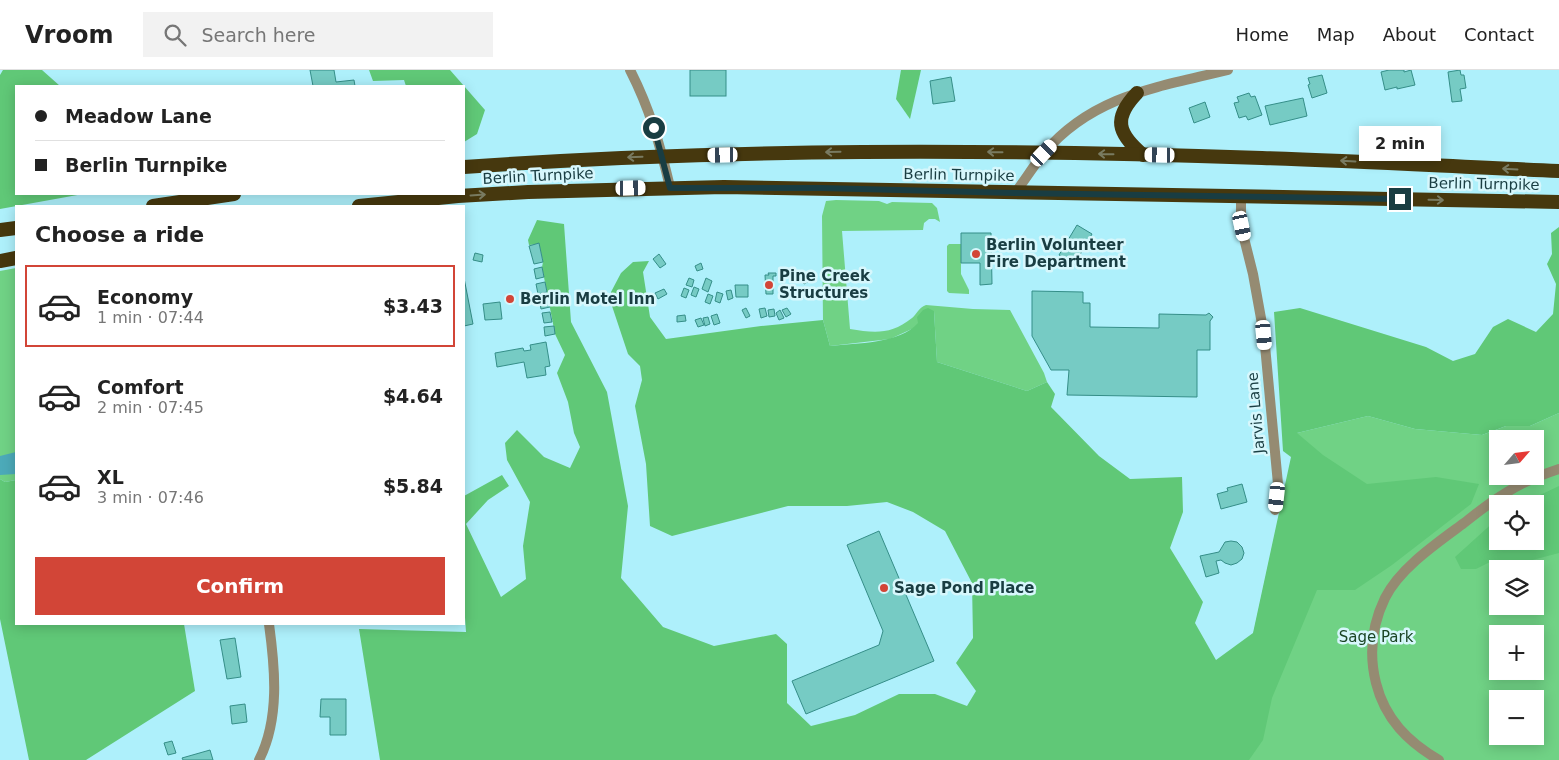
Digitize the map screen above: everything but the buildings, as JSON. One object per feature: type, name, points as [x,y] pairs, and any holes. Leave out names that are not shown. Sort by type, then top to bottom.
[{"type":"highway","points":[[1137,93],[1126,104],[1121,114],[1121,125],[1125,137],[1143,155]]},
{"type":"highway","name":"Berlin Turnpike","points":[[465,167],[662,156],[910,152],[1044,153],[1333,160],[1559,171]]},
{"type":"highway","name":"Berlin Turnpike","points":[[369,205],[509,193],[670,188],[821,188],[1559,202]]},
{"type":"highway","points":[[167,205],[228,195]]},
{"type":"highway","points":[[0,230],[15,228]]},
{"type":"highway","points":[[0,261],[15,258]]},
{"type":"street","points":[[630,70],[654,128],[670,188]]},
{"type":"street","points":[[1015,193],[1044,153],[1078,121],[1111,102],[1137,93],[1228,70]]},
{"type":"street","name":"Jarvis Lane","points":[[1241,196],[1242,226],[1264,335],[1278,484],[1275,510]]},
{"type":"street","points":[[1439,760],[1422,750],[1395,724],[1377,688],[1372,666],[1372,642],[1377,617],[1385,597],[1394,583],[1411,565],[1442,539],[1504,494],[1532,479],[1559,469]]},
{"type":"street","points":[[259,760],[267,743],[274,696],[274,664],[269,625]]},
{"type":"green space","points":[[3,70],[42,70],[59,85],[15,85],[15,195],[77,195],[0,209],[0,75]]},
{"type":"green space","points":[[369,70],[450,70],[463,85],[406,85],[404,80],[373,81]]},
{"type":"green space","points":[[901,70],[921,70],[910,119],[896,99]]},
{"type":"green space","points":[[465,87],[485,110],[477,134],[465,141]]},
{"type":"green space","points":[[826,201],[879,201],[887,204],[892,202],[932,203],[937,208],[940,222],[935,219],[929,219],[924,223],[923,230],[842,231],[850,329],[875,332],[889,330],[904,324],[926,305],[1010,310],[1047,382],[1027,391],[937,362],[934,311],[914,328],[890,339],[830,346],[823,320],[822,216]]},
{"type":"green space","points":[[537,220],[564,224],[571,322],[607,392],[628,506],[621,578],[663,627],[714,646],[776,634],[787,644],[787,703],[811,726],[855,715],[899,694],[935,694],[967,706],[976,691],[956,663],[973,638],[972,583],[945,531],[913,512],[887,502],[847,506],[788,506],[672,536],[650,526],[646,464],[635,406],[642,380],[640,366],[628,354],[612,306],[611,292],[621,273],[633,262],[649,261],[643,272],[650,317],[666,339],[823,320],[830,346],[865,343],[889,339],[910,330],[918,323],[917,317],[923,310],[928,308],[934,311],[937,362],[1027,391],[1047,382],[1055,394],[1051,407],[1099,456],[1130,479],[1182,477],[1183,512],[1170,548],[1203,602],[1195,623],[1216,660],[1253,633],[1291,457],[1283,451],[1274,312],[1300,308],[1426,347],[1453,361],[1475,354],[1493,327],[1508,319],[1536,332],[1553,314],[1556,284],[1547,264],[1552,254],[1551,233],[1559,227],[1559,413],[1530,426],[1506,426],[1489,430],[1489,432],[1482,435],[1415,429],[1368,416],[1297,433],[1323,455],[1367,484],[1436,477],[1479,484],[1471,504],[1392,565],[1355,590],[1317,590],[1272,698],[1263,740],[1249,760],[380,760],[359,629],[466,632],[465,495],[502,475],[509,486],[488,500],[466,524],[501,597],[526,579],[523,546],[530,502],[507,460],[505,443],[517,430],[544,457],[570,468],[580,447],[574,433],[568,402],[557,373],[565,355],[555,334],[539,244],[529,245],[528,240]]},
{"type":"green space","points":[[949,244],[961,244],[961,274],[969,294],[949,293],[947,291],[947,246]]},
{"type":"green space","points":[[15,268],[15,480],[5,482],[0,479],[0,271]]},
{"type":"green space","name":"Sage Park","points":[[1559,413],[1559,760],[1124,760],[1242,686],[1297,433],[1368,416],[1415,429],[1482,435],[1489,432],[1489,485],[1544,485],[1544,430],[1495,430],[1506,426],[1530,426]]},
{"type":"green space","points":[[0,479],[5,482],[15,480],[15,625],[184,625],[195,691],[86,760],[29,760],[0,619]]},
{"type":"green space","points":[[1559,486],[1559,553],[1532,560],[1489,560],[1489,562],[1476,569],[1461,569],[1455,557],[1489,526],[1489,550],[1544,550],[1544,495],[1540,495]]},
{"type":"water","points":[[15,452],[15,474],[0,475],[0,456]]},
{"type":"place","name":"Berlin Volunteer Fire Department","points":[[976,254]]},
{"type":"place","name":"Pine Creek Structures","points":[[769,285]]},
{"type":"place","name":"Berlin Motel Inn","points":[[510,299]]},
{"type":"place","name":"Sage Pond Place","points":[[884,588]]},
{"type":"route","points":[[654,128],[670,188],[821,188],[1400,199]]}]
